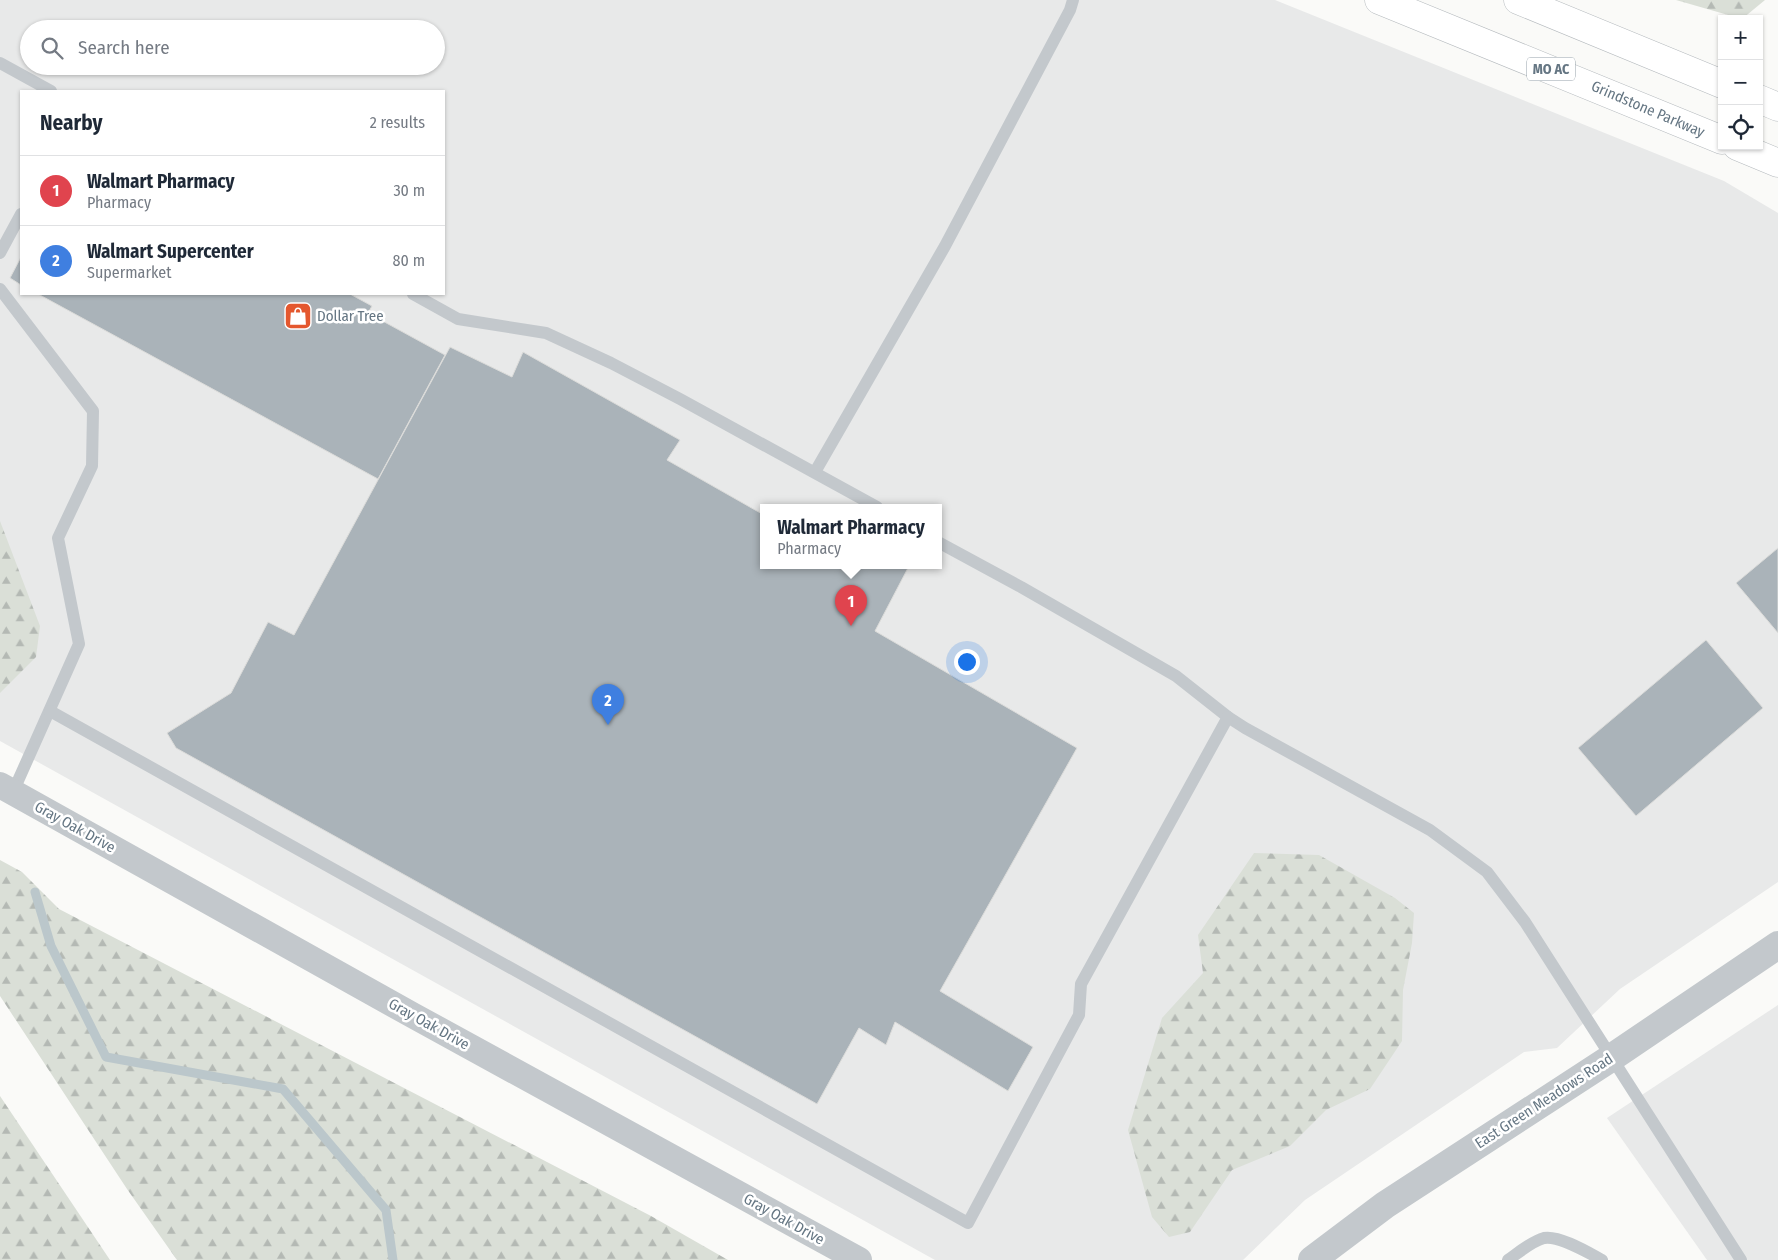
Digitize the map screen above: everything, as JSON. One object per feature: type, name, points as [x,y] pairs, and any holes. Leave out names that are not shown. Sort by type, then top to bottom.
[{"type":"main road","name":"Grindstone Parkway","points":[[1379,0],[1718,138]]},
{"type":"main road","points":[[1518,0],[1718,82]]},
{"type":"main road","points":[[1763,101],[1778,107]]},
{"type":"main road","points":[[1745,150],[1778,164]]},
{"type":"street","name":"Gray Oak Drive","points":[[6,789],[414,1016],[860,1260]]},
{"type":"street","name":"East Green Meadows Road","points":[[1312,1260],[1384,1205],[1611,1058],[1778,945]]},
{"type":"lane","points":[[816,472],[945,246],[1070,10],[1073,0]]},
{"type":"lane","points":[[0,63],[20,74]]},
{"type":"lane","points":[[22,75],[49,90]]},
{"type":"lane","points":[[0,253],[20,216]]},
{"type":"lane","points":[[0,288],[93,411],[92,466],[58,538],[79,644],[50,711],[6,789]]},
{"type":"lane","points":[[415,295],[458,319],[546,333],[672,394],[872,504]]},
{"type":"lane","points":[[942,544],[1022,586],[1176,676],[1228,717],[1430,830],[1487,872],[1525,922],[1742,1260]]},
{"type":"lane","points":[[50,711],[968,1223],[1079,1015],[1081,984],[1228,717]]},
{"type":"lane","points":[[1508,1260],[1544,1238],[1552,1238],[1580,1248],[1602,1260]]},
{"type":"shaded area","points":[[0,0],[1275,0],[1724,181],[1778,213],[1778,882],[1620,989],[1557,1048],[1524,1052],[1305,1200],[1243,1260],[935,1260],[0,741]]},
{"type":"shaded area","points":[[1778,1005],[1778,1260],[1707,1260],[1607,1118]]},
{"type":"green space","points":[[1676,0],[1765,0],[1747,15],[1728,15]]},
{"type":"green space","points":[[0,521],[40,626],[36,657],[0,693]]},
{"type":"green space","points":[[1254,853],[1319,855],[1395,898],[1414,913],[1412,943],[1403,990],[1402,1041],[1370,1089],[1326,1110],[1290,1146],[1232,1170],[1190,1232],[1169,1237],[1152,1217],[1128,1130],[1162,1018],[1203,973],[1198,935]]},
{"type":"green space","points":[[0,860],[22,872],[59,909],[651,1216],[728,1260],[177,1260],[127,1189],[0,996]]},
{"type":"green space","points":[[0,1096],[110,1260],[0,1260]]},
{"type":"building","points":[[20,259],[20,284],[10,278]]},
{"type":"building","points":[[40,295],[352,295],[372,306],[368,313],[445,355],[378,479]]},
{"type":"building","points":[[450,347],[512,377],[523,352],[680,440],[667,460],[760,513],[760,569],[907,569],[875,631],[1077,748],[940,991],[1033,1047],[1008,1091],[895,1022],[886,1045],[859,1028],[817,1104],[176,748],[167,733],[231,693],[268,622],[294,635]]},
{"type":"building","points":[[1778,548],[1778,633],[1736,583]]},
{"type":"building","points":[[1706,640],[1763,708],[1636,816],[1578,748]]},
{"type":"waterway","points":[[35,892],[51,946],[106,1057],[283,1089],[386,1210],[393,1260]]},
{"type":"place","name":"Dollar Tree","points":[[298,316]]},
{"type":"place","name":"Walmart Pharmacy","points":[[851,626]]},
{"type":"place","name":"Walmart Supercenter","points":[[608,725]]}]
